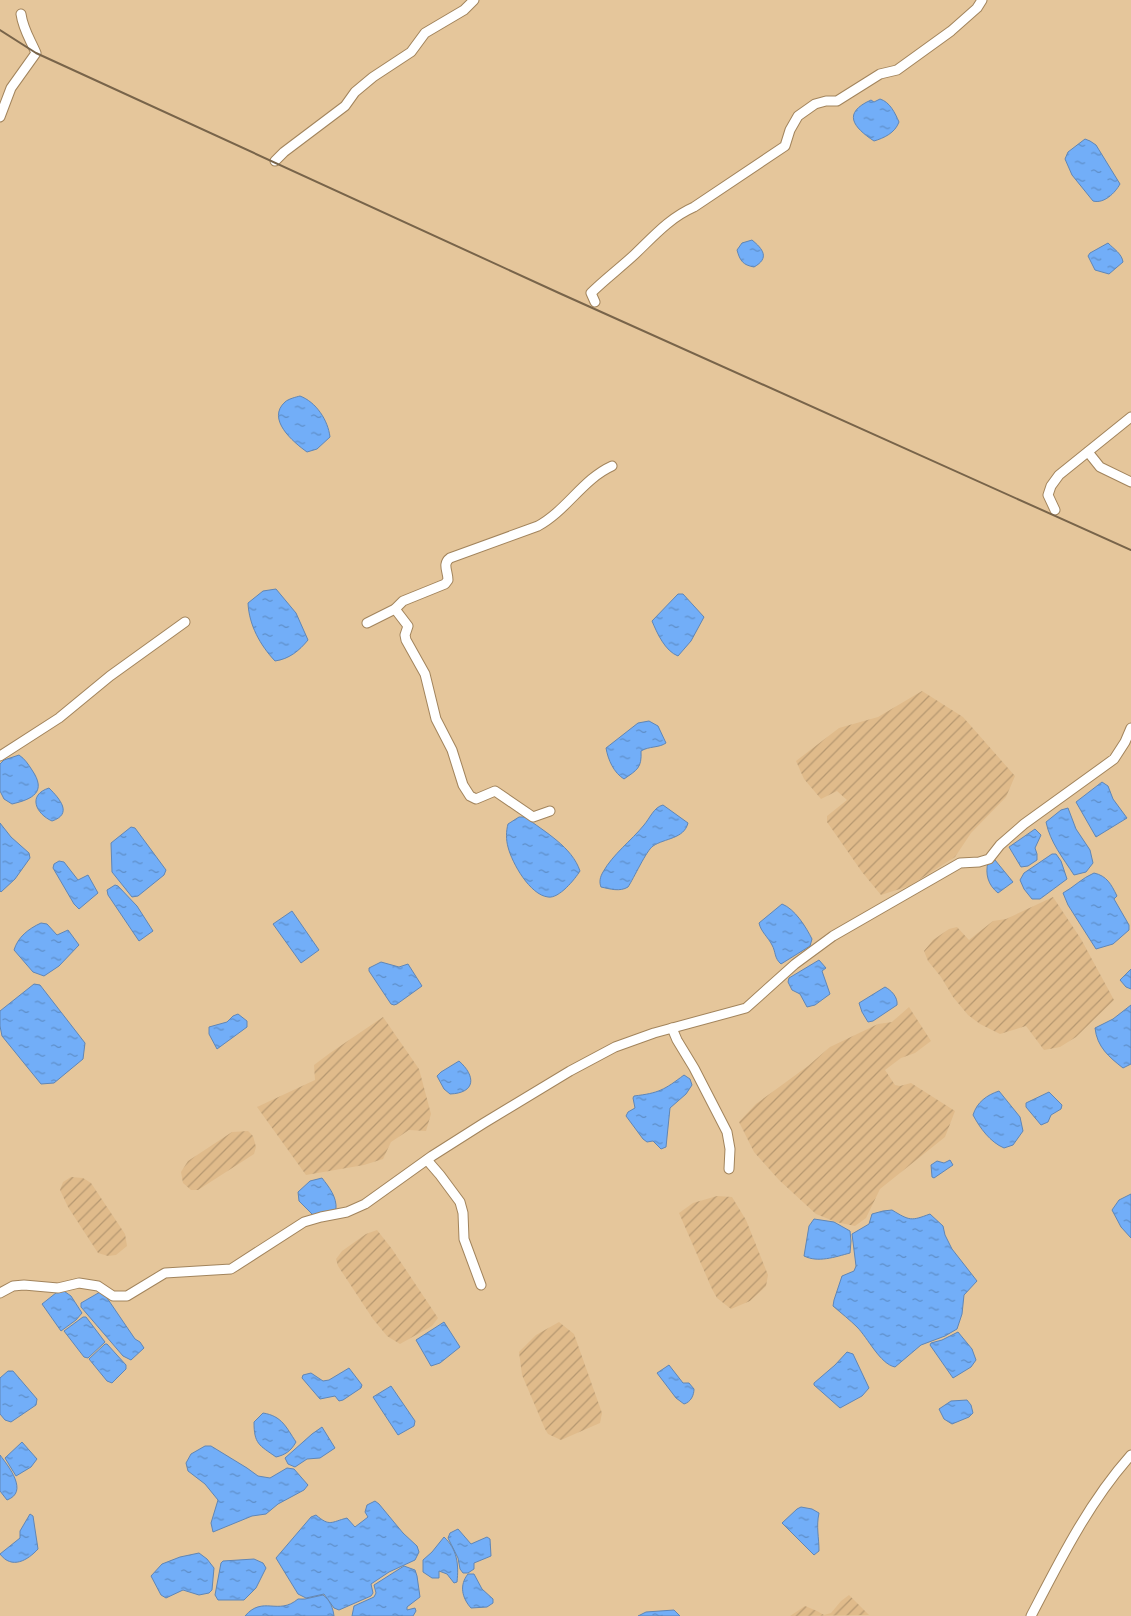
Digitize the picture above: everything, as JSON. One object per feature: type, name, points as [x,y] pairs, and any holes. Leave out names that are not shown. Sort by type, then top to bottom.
[{"type":"street","points":[[275,160],[345,106],[355,92],[373,77],[411,52],[425,33],[464,10],[474,0]]},
{"type":"street","points":[[595,302],[590,294],[680,213],[694,207],[784,146],[798,116],[816,104],[826,101],[837,101],[880,74],[897,70],[951,31],[977,8],[982,0]]},
{"type":"street","points":[[0,117],[11,88],[36,53],[23,27],[21,14]]},
{"type":"street","points":[[1055,510],[1048,494],[1059,475],[1131,417]]},
{"type":"street","points":[[1088,452],[1100,466],[1131,482]]},
{"type":"street","points":[[367,623],[395,608],[403,601],[445,584],[448,580],[445,566],[446,561],[450,558],[538,526],[551,519],[601,471],[612,466]]},
{"type":"street","points":[[395,608],[408,626],[405,635],[406,640],[425,674],[436,719],[452,750],[462,785],[470,796],[476,800],[495,791],[534,817],[550,811]]},
{"type":"street","points":[[0,756],[59,718],[110,676],[185,622]]},
{"type":"street","points":[[0,1293],[14,1286],[58,1288],[79,1283],[98,1286],[113,1296],[127,1296],[165,1273],[231,1269],[304,1222],[347,1212],[365,1204],[484,1123],[615,1046],[746,1008],[795,964],[833,936],[960,862],[980,862],[989,859],[1000,845],[1024,824],[1114,759],[1131,728]]},
{"type":"street","points":[[672,1028],[727,1132],[730,1149],[729,1169]]},
{"type":"street","points":[[427,1160],[460,1202],[463,1213],[464,1239],[481,1285]]},
{"type":"street","points":[[1031,1616],[1085,1517],[1119,1468],[1131,1455]]},
{"type":"shaded area","points":[[922,691],[963,717],[1015,776],[1006,797],[971,833],[955,857],[909,886],[881,895],[862,872],[827,822],[827,816],[847,800],[837,791],[821,799],[804,779],[796,761],[839,728],[878,717]]},
{"type":"shaded area","points":[[1053,897],[1081,939],[1114,1000],[1076,1037],[1060,1047],[1044,1050],[1026,1026],[1000,1034],[980,1024],[968,1015],[928,961],[924,951],[933,940],[949,929],[957,927],[969,940],[993,921],[1006,919]]},
{"type":"shaded area","points":[[909,1007],[931,1041],[915,1053],[901,1058],[885,1070],[895,1085],[900,1086],[911,1083],[955,1111],[945,1137],[880,1189],[866,1218],[855,1226],[836,1222],[816,1214],[779,1180],[754,1152],[739,1122],[756,1104],[808,1066],[830,1047],[878,1024],[892,1022]]},
{"type":"shaded area","points":[[383,1017],[419,1069],[431,1114],[426,1131],[409,1130],[391,1142],[383,1159],[364,1165],[306,1175],[257,1107],[315,1080],[314,1065]]},
{"type":"shaded area","points":[[248,1131],[253,1136],[256,1147],[254,1154],[198,1190],[191,1190],[183,1183],[181,1172],[188,1161],[232,1132]]},
{"type":"shaded area","points":[[71,1177],[83,1178],[91,1183],[125,1234],[127,1246],[116,1255],[108,1256],[98,1253],[68,1207],[60,1190],[63,1182]]},
{"type":"shaded area","points":[[717,1196],[732,1197],[746,1220],[768,1275],[766,1286],[750,1301],[731,1309],[717,1298],[712,1289],[679,1213],[693,1203]]},
{"type":"shaded area","points":[[377,1230],[392,1249],[438,1318],[432,1326],[400,1344],[387,1336],[373,1319],[338,1266],[336,1259],[342,1251],[366,1234]]},
{"type":"shaded area","points":[[559,1322],[574,1334],[602,1413],[600,1423],[561,1440],[548,1434],[545,1429],[522,1375],[519,1352],[536,1335]]},
{"type":"shaded area","points":[[849,1595],[869,1615],[790,1616],[805,1606],[824,1615],[831,1613]]},
{"type":"water","points":[[880,99],[889,105],[899,122],[892,132],[874,141],[856,125],[854,115],[856,110],[862,105],[871,100],[874,102]]},
{"type":"water","points":[[1085,139],[1096,145],[1120,184],[1112,194],[1097,202],[1093,201],[1072,175],[1065,159],[1068,152]]},
{"type":"water","points":[[752,240],[763,253],[762,260],[754,267],[742,262],[737,250],[742,243]]},
{"type":"water","points":[[1108,243],[1119,254],[1123,262],[1109,274],[1095,270],[1088,256]]},
{"type":"water","points":[[300,396],[320,412],[327,424],[330,437],[317,449],[307,452],[284,430],[278,416],[285,402]]},
{"type":"water","points":[[276,589],[296,613],[308,640],[293,654],[275,661],[256,634],[248,603],[263,591]]},
{"type":"water","points":[[678,594],[683,594],[704,617],[691,641],[678,656],[665,646],[652,621]]},
{"type":"water","points":[[649,721],[658,726],[666,743],[641,751],[641,761],[638,768],[624,779],[612,766],[606,748],[638,723]]},
{"type":"water","points":[[19,755],[32,770],[38,784],[38,789],[32,797],[12,804],[4,799],[0,791],[0,764],[4,760]]},
{"type":"water","points":[[1102,782],[1108,786],[1113,799],[1127,818],[1096,837],[1076,802]]},
{"type":"water","points":[[49,788],[60,801],[63,810],[58,818],[52,821],[42,814],[36,804],[38,795]]},
{"type":"water","points":[[663,805],[688,823],[683,832],[658,843],[650,849],[628,887],[618,890],[601,887],[602,874],[607,865],[634,837],[655,810]]},
{"type":"water","points":[[1068,808],[1076,829],[1090,850],[1093,863],[1086,872],[1074,875],[1054,843],[1046,822],[1061,810]]},
{"type":"water","points":[[519,817],[525,817],[557,841],[576,862],[580,871],[571,883],[557,895],[548,897],[535,891],[528,885],[513,861],[507,844],[507,830],[508,824]]},
{"type":"water","points":[[0,823],[11,837],[29,853],[30,858],[15,879],[1,892],[0,891]]},
{"type":"water","points":[[131,827],[135,828],[166,870],[164,875],[138,896],[132,897],[112,872],[111,843]]},
{"type":"water","points":[[1035,829],[1041,835],[1035,848],[1037,860],[1028,866],[1021,867],[1009,847]]},
{"type":"water","points":[[1052,854],[1056,854],[1061,861],[1067,879],[1040,899],[1032,899],[1020,880],[1024,873]]},
{"type":"water","points":[[995,860],[1013,882],[998,893],[990,883],[987,875],[988,862]]},
{"type":"water","points":[[59,861],[64,862],[78,880],[88,875],[98,893],[79,909],[74,904],[53,868],[54,864]]},
{"type":"water","points":[[1094,873],[1102,876],[1111,884],[1117,896],[1114,899],[1129,925],[1129,930],[1113,944],[1096,949],[1068,905],[1063,893]]},
{"type":"water","points":[[115,885],[137,906],[153,931],[139,941],[108,895],[107,890]]},
{"type":"water","points":[[782,904],[796,914],[812,939],[810,946],[781,964],[759,923]]},
{"type":"water","points":[[292,911],[319,950],[301,963],[273,924]]},
{"type":"water","points":[[41,923],[47,924],[57,935],[68,930],[79,945],[59,966],[44,976],[33,972],[14,950],[24,934]]},
{"type":"water","points":[[819,960],[826,968],[822,971],[830,994],[815,1005],[807,1007],[800,994],[792,990],[788,982],[789,978]]},
{"type":"water","points":[[381,962],[399,967],[408,964],[422,986],[397,1004],[391,1004],[369,971],[369,968]]},
{"type":"water","points":[[1131,969],[1131,989],[1126,987],[1120,980]]},
{"type":"water","points":[[34,984],[40,985],[85,1043],[83,1059],[54,1083],[41,1084],[2,1036],[0,1011]]},
{"type":"water","points":[[885,987],[894,994],[897,1005],[873,1021],[868,1022],[859,1003]]},
{"type":"water","points":[[1131,1005],[1131,1064],[1123,1068],[1101,1046],[1095,1028],[1113,1019]]},
{"type":"water","points":[[238,1014],[247,1021],[247,1027],[217,1049],[209,1034],[209,1027],[227,1022]]},
{"type":"water","points":[[459,1061],[468,1072],[471,1083],[465,1091],[450,1094],[444,1089],[437,1076]]},
{"type":"water","points":[[684,1075],[690,1079],[692,1085],[686,1094],[670,1108],[666,1147],[661,1149],[653,1141],[647,1142],[643,1139],[626,1116],[628,1112],[635,1108],[634,1096],[650,1094],[661,1090]]},
{"type":"water","points":[[999,1091],[1020,1117],[1023,1131],[1013,1145],[1004,1148],[986,1134],[973,1115],[977,1106],[983,1100]]},
{"type":"water","points":[[1049,1092],[1062,1105],[1061,1109],[1051,1115],[1048,1122],[1041,1125],[1026,1107],[1026,1103]]},
{"type":"water","points":[[950,1160],[953,1165],[934,1178],[932,1177],[931,1165],[937,1161],[944,1163]]},
{"type":"water","points":[[322,1178],[334,1196],[336,1209],[325,1214],[313,1215],[299,1201],[298,1192],[310,1181]]},
{"type":"water","points":[[1131,1194],[1131,1238],[1121,1227],[1112,1210],[1119,1200]]},
{"type":"water","points":[[892,1210],[911,1219],[930,1214],[943,1226],[952,1249],[977,1281],[964,1295],[962,1314],[957,1329],[945,1336],[921,1345],[895,1367],[884,1361],[857,1327],[833,1306],[842,1276],[854,1271],[856,1266],[852,1234],[869,1224],[872,1214]]},
{"type":"water","points":[[814,1219],[834,1222],[850,1231],[850,1253],[821,1259],[804,1256],[809,1226]]},
{"type":"water","points":[[61,1289],[71,1296],[82,1313],[61,1331],[42,1304]]},
{"type":"water","points":[[100,1292],[105,1295],[135,1339],[144,1348],[131,1360],[123,1356],[81,1307],[81,1303]]},
{"type":"water","points":[[83,1317],[86,1317],[105,1342],[88,1358],[84,1357],[64,1331]]},
{"type":"water","points":[[444,1322],[460,1347],[440,1363],[431,1366],[416,1340]]},
{"type":"water","points":[[958,1332],[972,1349],[976,1360],[971,1367],[953,1378],[930,1345]]},
{"type":"water","points":[[105,1344],[126,1365],[126,1369],[112,1383],[107,1381],[89,1359]]},
{"type":"water","points":[[847,1352],[853,1354],[869,1388],[862,1396],[840,1408],[814,1383]]},
{"type":"water","points":[[669,1365],[683,1383],[689,1383],[694,1389],[689,1402],[684,1404],[676,1398],[657,1373]]},
{"type":"water","points":[[349,1368],[362,1385],[361,1388],[339,1401],[335,1396],[320,1399],[302,1378],[303,1375],[311,1373],[323,1381],[329,1380]]},
{"type":"water","points":[[8,1371],[13,1371],[37,1399],[36,1405],[11,1422],[5,1420],[0,1414],[0,1378]]},
{"type":"water","points":[[391,1386],[415,1421],[414,1426],[398,1435],[373,1397]]},
{"type":"water","points":[[967,1400],[971,1405],[973,1413],[969,1417],[952,1424],[944,1419],[939,1409],[951,1401]]},
{"type":"water","points":[[263,1413],[279,1420],[296,1442],[285,1454],[276,1457],[256,1440],[254,1422]]},
{"type":"water","points":[[322,1427],[335,1448],[320,1458],[307,1459],[295,1467],[288,1464],[285,1458]]},
{"type":"water","points":[[22,1442],[37,1459],[31,1467],[16,1476],[5,1458]]},
{"type":"water","points":[[205,1446],[211,1446],[258,1476],[270,1478],[287,1468],[294,1469],[308,1485],[304,1490],[278,1504],[266,1514],[252,1516],[213,1532],[211,1523],[218,1500],[205,1484],[188,1471],[186,1463],[191,1454]]},
{"type":"water","points":[[0,1455],[12,1472],[17,1485],[13,1496],[7,1500],[0,1491]]},
{"type":"water","points":[[375,1501],[417,1546],[419,1552],[415,1560],[389,1572],[371,1584],[373,1593],[371,1596],[339,1610],[334,1608],[324,1594],[306,1598],[298,1594],[276,1558],[311,1517],[316,1515],[328,1522],[347,1518],[355,1527],[368,1517],[365,1512],[367,1505]]},
{"type":"water","points":[[801,1507],[812,1509],[819,1513],[819,1551],[814,1555],[782,1523]]},
{"type":"water","points":[[30,1514],[33,1516],[38,1549],[25,1560],[10,1562],[0,1554],[20,1538],[20,1531]]},
{"type":"water","points":[[458,1529],[471,1544],[487,1537],[490,1539],[491,1556],[474,1563],[474,1569],[468,1573],[463,1573],[460,1569],[458,1558],[448,1538],[450,1533]]},
{"type":"water","points":[[444,1537],[452,1547],[456,1557],[458,1575],[457,1582],[454,1583],[447,1574],[439,1571],[439,1578],[432,1578],[423,1572],[423,1560]]},
{"type":"water","points":[[199,1553],[214,1568],[212,1590],[209,1593],[199,1595],[183,1590],[166,1598],[161,1595],[151,1576],[162,1564],[180,1557]]},
{"type":"water","points":[[254,1559],[263,1563],[266,1568],[256,1588],[244,1600],[218,1600],[215,1595],[221,1563],[223,1561]]},
{"type":"water","points":[[404,1566],[415,1570],[417,1576],[420,1597],[407,1607],[407,1610],[415,1608],[416,1611],[413,1616],[352,1616],[354,1606],[374,1597],[376,1593],[374,1585]]},
{"type":"water","points":[[468,1574],[474,1574],[482,1589],[493,1599],[493,1603],[487,1607],[471,1608],[465,1600],[463,1591],[463,1583]]},
{"type":"water","points":[[323,1595],[331,1604],[334,1616],[245,1616],[258,1607],[284,1606],[298,1599]]},
{"type":"water","points":[[674,1610],[680,1616],[638,1616],[646,1612]]},
{"type":"railway","points":[[0,30],[36,53],[559,293],[1131,550]]}]
